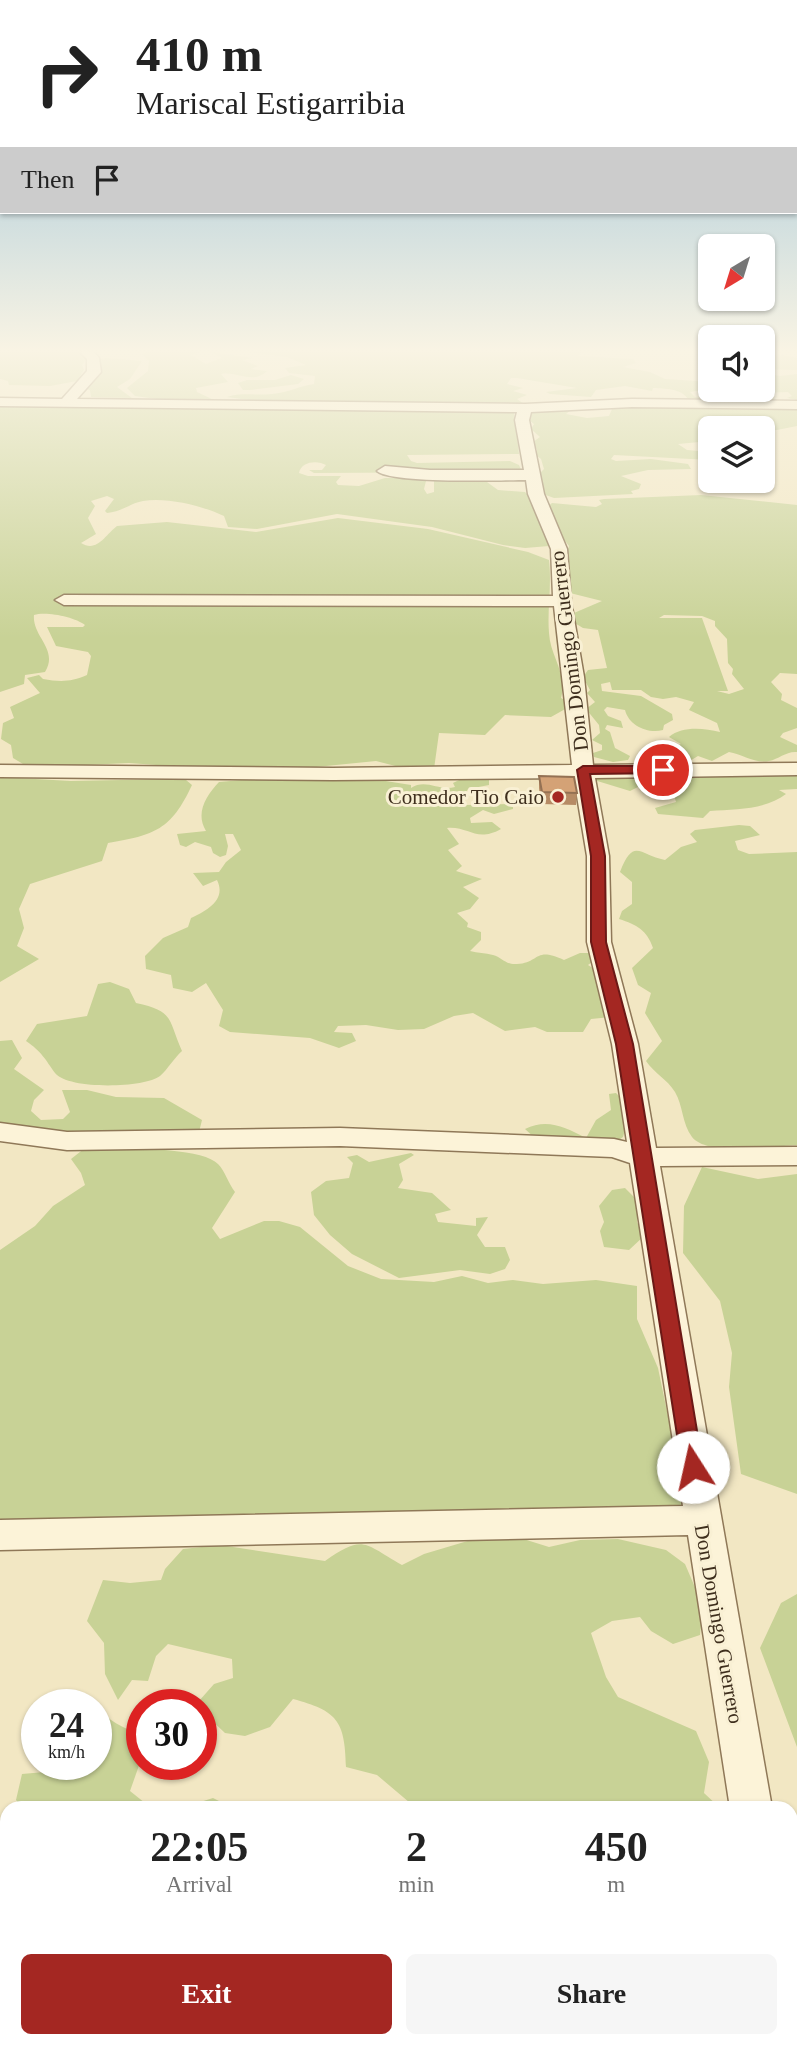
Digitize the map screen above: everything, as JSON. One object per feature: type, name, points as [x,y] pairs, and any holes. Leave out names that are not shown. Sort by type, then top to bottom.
[{"type":"street","name":"Don Domingo Guerrero","points":[[527,447],[536,495],[559,549],[562,601],[574,677],[583,770],[598,856],[599,942],[625,1044],[750,1801]]},
{"type":"street","points":[[385,471],[430,475],[533,475]]},
{"type":"street","points":[[64,600],[562,601]]},
{"type":"street","points":[[0,771],[333,774],[797,769]]},
{"type":"street","points":[[0,1132],[67,1141],[340,1137],[614,1148],[642,1157],[797,1156]]},
{"type":"street","points":[[0,1535],[702,1520]]},
{"type":"green space","points":[[0,447],[518,447],[519,454],[407,455],[411,461],[417,463],[510,461],[519,465],[522,472],[314,473],[309,470],[322,470],[326,465],[314,462],[303,466],[299,473],[308,476],[341,476],[336,482],[338,485],[359,486],[385,478],[420,478],[426,481],[424,489],[427,494],[434,492],[434,480],[468,477],[487,482],[498,490],[525,492],[533,500],[549,546],[525,548],[503,545],[432,527],[337,514],[257,529],[228,527],[224,516],[185,503],[163,500],[143,501],[107,513],[105,511],[114,499],[107,496],[91,501],[95,506],[88,518],[96,534],[81,543],[92,546],[117,526],[167,522],[256,532],[338,518],[428,529],[528,552],[549,560],[550,641],[561,673],[561,698],[567,701],[567,708],[551,717],[505,715],[485,735],[439,733],[434,769],[411,770],[376,761],[306,768],[198,768],[129,763],[74,768],[23,764],[13,758],[11,745],[1,739],[3,723],[14,718],[10,707],[40,693],[27,678],[39,675],[43,679],[60,681],[87,675],[91,656],[88,652],[56,646],[47,627],[85,625],[60,616],[34,615],[34,623],[49,656],[48,664],[45,672],[25,675],[24,684],[0,692]]},
{"type":"green space","points":[[536,447],[683,447],[698,451],[698,459],[614,455],[611,459],[616,461],[651,459],[688,464],[691,469],[648,470],[621,476],[641,484],[639,489],[631,491],[633,494],[554,498],[543,494],[540,483],[543,482],[539,474],[544,469],[541,459],[535,454]]},
{"type":"green space","points":[[701,495],[797,505],[797,674],[780,673],[771,682],[782,694],[781,700],[797,708],[797,728],[783,733],[780,737],[797,745],[797,752],[764,762],[729,752],[712,761],[698,756],[688,762],[666,759],[667,762],[640,756],[681,744],[669,737],[680,731],[700,729],[720,732],[717,723],[689,710],[694,702],[676,697],[651,697],[641,690],[612,690],[610,682],[601,684],[602,691],[641,696],[672,714],[673,720],[664,725],[663,730],[651,731],[635,724],[625,710],[607,707],[604,710],[608,716],[621,721],[623,728],[607,725],[605,729],[610,732],[615,748],[630,756],[628,760],[613,762],[594,757],[593,753],[602,750],[602,745],[592,740],[600,733],[599,725],[586,709],[595,702],[587,693],[590,690],[583,677],[588,670],[607,668],[598,630],[583,628],[573,622],[574,613],[602,601],[566,592],[571,588],[564,576],[569,569],[565,558],[569,546],[552,524],[547,507],[552,503],[596,507],[602,504],[599,500]],"holes":[[[664,615],[702,616],[715,621],[715,626],[727,639],[728,663],[733,669],[732,674],[744,689],[729,694],[717,691],[728,691],[702,618],[659,618]]]},
{"type":"green space","points":[[797,773],[797,789],[779,790],[786,794],[778,799],[750,808],[710,811],[703,818],[658,814],[655,808],[676,802],[672,789],[646,783],[630,791],[594,780],[613,776],[647,778],[648,775]]},
{"type":"green space","points":[[0,777],[71,781],[172,779],[186,780],[192,785],[177,812],[160,828],[138,837],[108,843],[102,861],[30,884],[19,909],[24,928],[17,946],[39,959],[0,982]]},
{"type":"green space","points":[[275,777],[275,780],[373,779],[411,785],[411,788],[422,784],[455,787],[453,783],[471,777],[489,780],[489,785],[468,789],[462,800],[466,805],[513,804],[513,809],[494,814],[483,810],[470,818],[471,823],[492,822],[501,829],[479,834],[447,828],[459,844],[448,850],[462,866],[456,871],[482,879],[463,887],[479,898],[470,909],[457,913],[468,923],[467,927],[481,932],[481,940],[470,951],[493,955],[513,964],[524,963],[542,955],[564,960],[580,953],[590,953],[596,959],[588,965],[599,972],[595,977],[611,1017],[591,1019],[583,1032],[547,1032],[535,1027],[505,1031],[473,1013],[454,1016],[424,1029],[338,1026],[334,1032],[352,1033],[356,1041],[339,1048],[310,1038],[230,1032],[219,1026],[223,1010],[206,983],[192,992],[173,988],[171,975],[146,969],[145,956],[163,938],[188,927],[191,918],[217,899],[217,880],[203,886],[193,873],[219,872],[226,862],[241,850],[233,834],[225,834],[228,846],[226,855],[220,857],[213,853],[211,847],[195,842],[186,847],[180,845],[177,834],[206,831],[202,811],[210,793],[219,782]]},
{"type":"green space","points":[[750,826],[760,835],[735,841],[738,850],[749,854],[797,852],[797,1145],[726,1149],[700,1143],[692,1137],[675,1092],[646,1061],[662,1041],[645,1013],[651,993],[638,985],[632,968],[653,948],[640,929],[619,919],[622,911],[632,904],[632,882],[620,872],[629,854],[638,851],[665,860],[681,847],[697,842],[690,834],[695,830]]},
{"type":"green space","points":[[110,982],[129,989],[136,1003],[164,1014],[172,1024],[182,1051],[160,1076],[152,1080],[124,1085],[90,1085],[63,1079],[55,1073],[40,1052],[26,1041],[37,1024],[87,1016],[98,984]]},
{"type":"green space","points":[[12,1040],[22,1058],[14,1069],[44,1090],[34,1100],[31,1111],[41,1120],[63,1119],[70,1112],[62,1090],[87,1090],[116,1097],[164,1098],[202,1120],[199,1132],[64,1140],[36,1128],[0,1122],[0,1041]]},
{"type":"green space","points":[[616,1093],[631,1108],[623,1137],[612,1145],[536,1139],[525,1129],[548,1124],[563,1127],[586,1138],[596,1120],[611,1110],[609,1094]]},
{"type":"green space","points":[[85,1148],[176,1151],[209,1158],[218,1164],[235,1192],[212,1228],[220,1239],[264,1221],[279,1221],[300,1227],[348,1266],[381,1279],[434,1282],[462,1276],[488,1283],[513,1280],[543,1284],[596,1280],[637,1286],[637,1319],[658,1368],[687,1508],[0,1529],[0,1250],[35,1226],[53,1206],[85,1185],[81,1173],[71,1159]]},
{"type":"green space","points":[[411,1153],[414,1155],[399,1164],[403,1180],[398,1188],[432,1193],[451,1210],[435,1214],[438,1222],[476,1226],[476,1218],[488,1217],[477,1235],[485,1247],[505,1247],[510,1260],[505,1269],[490,1274],[460,1270],[399,1278],[352,1254],[330,1235],[314,1215],[311,1192],[326,1181],[349,1178],[353,1163],[347,1157],[357,1155],[369,1162]]},
{"type":"green space","points":[[702,1167],[758,1179],[797,1174],[797,1494],[741,1474],[729,1387],[732,1353],[720,1301],[683,1253],[684,1206]]},
{"type":"green space","points":[[625,1188],[638,1201],[637,1222],[644,1236],[629,1250],[604,1247],[600,1231],[604,1222],[599,1206],[612,1190]]},
{"type":"green space","points":[[491,1534],[517,1537],[549,1547],[580,1540],[618,1539],[666,1550],[685,1564],[703,1606],[700,1635],[673,1644],[651,1631],[640,1617],[612,1621],[591,1633],[606,1677],[618,1697],[696,1731],[709,1762],[704,1793],[713,1801],[408,1801],[377,1775],[346,1767],[343,1738],[336,1720],[329,1713],[308,1703],[293,1699],[270,1727],[245,1736],[225,1733],[217,1725],[217,1689],[210,1689],[214,1684],[233,1678],[232,1659],[168,1644],[156,1656],[148,1681],[132,1680],[118,1700],[105,1674],[104,1643],[87,1621],[103,1580],[130,1583],[161,1580],[165,1569],[183,1549],[220,1545],[325,1561],[348,1547],[364,1545],[402,1565],[424,1554]]},
{"type":"green space","points":[[797,1594],[797,1747],[760,1648],[781,1603]]},
{"type":"green space","points":[[112,1720],[126,1728],[126,1780],[134,1780],[130,1791],[142,1801],[16,1800],[21,1778],[112,1780]]},
{"type":"building","points":[[539,776],[574,777],[577,793],[542,792]]},
{"type":"place","name":"Comedor Tio Caio","points":[[558,797]]},
{"type":"route","points":[[663,770],[583,770],[598,856],[599,942],[625,1044],[693,1467]]}]
